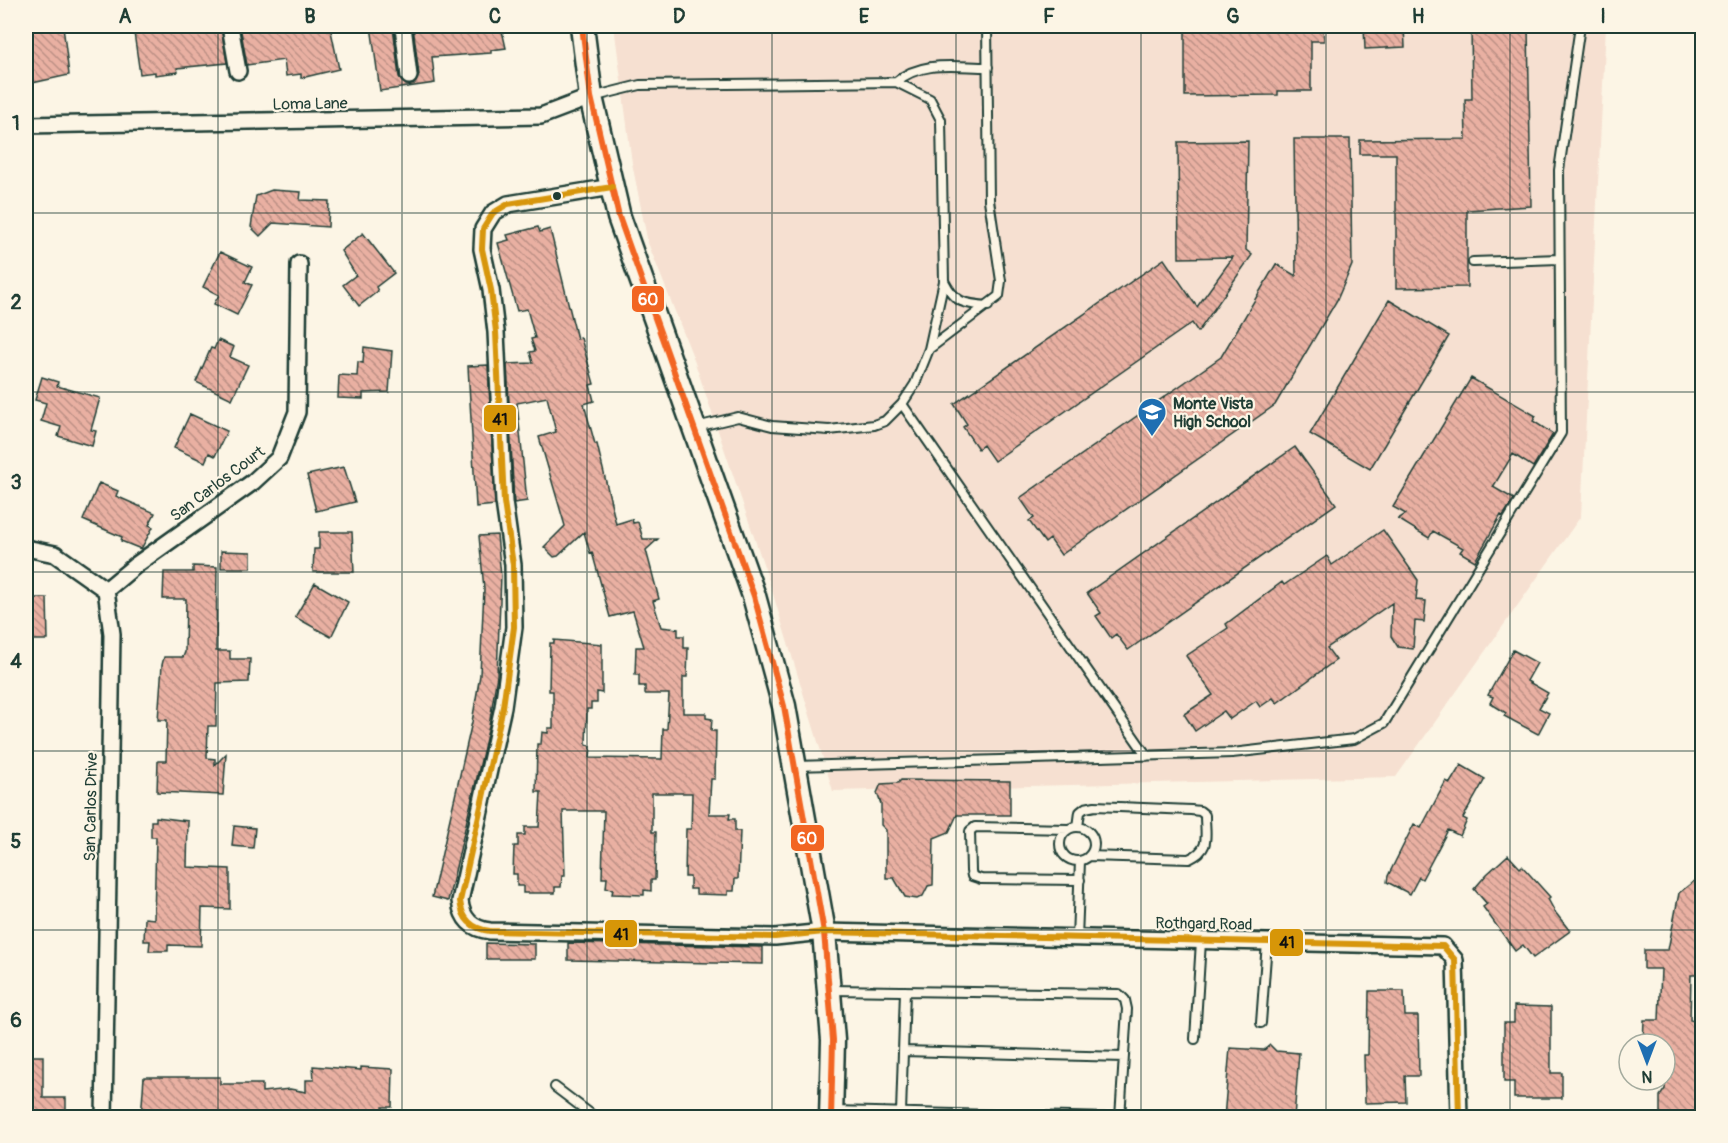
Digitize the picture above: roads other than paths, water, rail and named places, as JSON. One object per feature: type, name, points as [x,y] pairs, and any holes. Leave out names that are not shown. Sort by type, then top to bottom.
[{"type":"main road","points":[[582,26],[591,97],[619,217],[754,596],[784,706],[824,932],[833,1040],[831,1114]]},
{"type":"street","points":[[230,26],[238,71]]},
{"type":"street","points":[[403,26],[409,76]]},
{"type":"street","name":"Loma Lane","points":[[26,125],[542,116],[591,97]]},
{"type":"street","name":"Rothgard Road","points":[[612,187],[508,204],[493,213],[483,229],[482,249],[491,290],[496,332],[504,502],[513,565],[514,627],[503,707],[461,895],[461,908],[467,921],[490,931],[775,937],[824,932],[1443,946],[1455,960],[1458,1118]]},
{"type":"street","name":"San Carlos Court","points":[[106,590],[136,565],[253,482],[279,458],[297,412],[299,264]]},
{"type":"street","points":[[26,548],[55,554],[106,590]]},
{"type":"street","name":"San Carlos Drive","points":[[104,1118],[112,634],[106,590]]},
{"type":"lane","points":[[929,349],[999,296],[1001,281],[989,200],[987,26]]},
{"type":"lane","points":[[794,766],[1232,753],[1354,739],[1384,723],[1561,433],[1559,170],[1580,26]]},
{"type":"lane","points":[[896,82],[908,71],[924,67],[988,67]]},
{"type":"lane","points":[[591,97],[640,85],[896,82],[930,99],[941,120],[944,281],[929,349],[915,384],[902,404],[885,421],[874,425],[829,430],[772,426],[738,417],[693,427]]},
{"type":"lane","points":[[1473,262],[1560,259]]},
{"type":"lane","points":[[944,281],[950,294],[957,300],[988,306]]},
{"type":"lane","points":[[902,404],[1148,756]]},
{"type":"lane","points":[[1078,827],[1080,812],[1085,808],[1095,806],[1191,810],[1200,811],[1205,815],[1205,848],[1201,854],[1190,859],[1089,856]]},
{"type":"lane","points":[[1068,829],[1062,836],[1060,845],[1063,855],[1071,860],[1080,861],[1089,856],[1094,848],[1093,838],[1087,830],[1078,827],[1068,829],[975,827],[970,831],[971,872],[972,876],[981,879],[1080,880]]},
{"type":"lane","points":[[1077,938],[1080,861]]},
{"type":"lane","points":[[1195,1039],[1201,941]]},
{"type":"lane","points":[[1261,1023],[1267,942]]},
{"type":"lane","points":[[829,990],[1119,994],[1125,999],[1127,1009],[1120,1118]]},
{"type":"lane","points":[[901,1113],[905,991]]},
{"type":"lane","points":[[903,1051],[1124,1057]]},
{"type":"lane","points":[[555,1087],[596,1118]]},
{"type":"lane","points":[[831,1114],[901,1113],[1112,1118]]},
{"type":"place","name":"Monte Vista High School","points":[[1152,438]]}]
